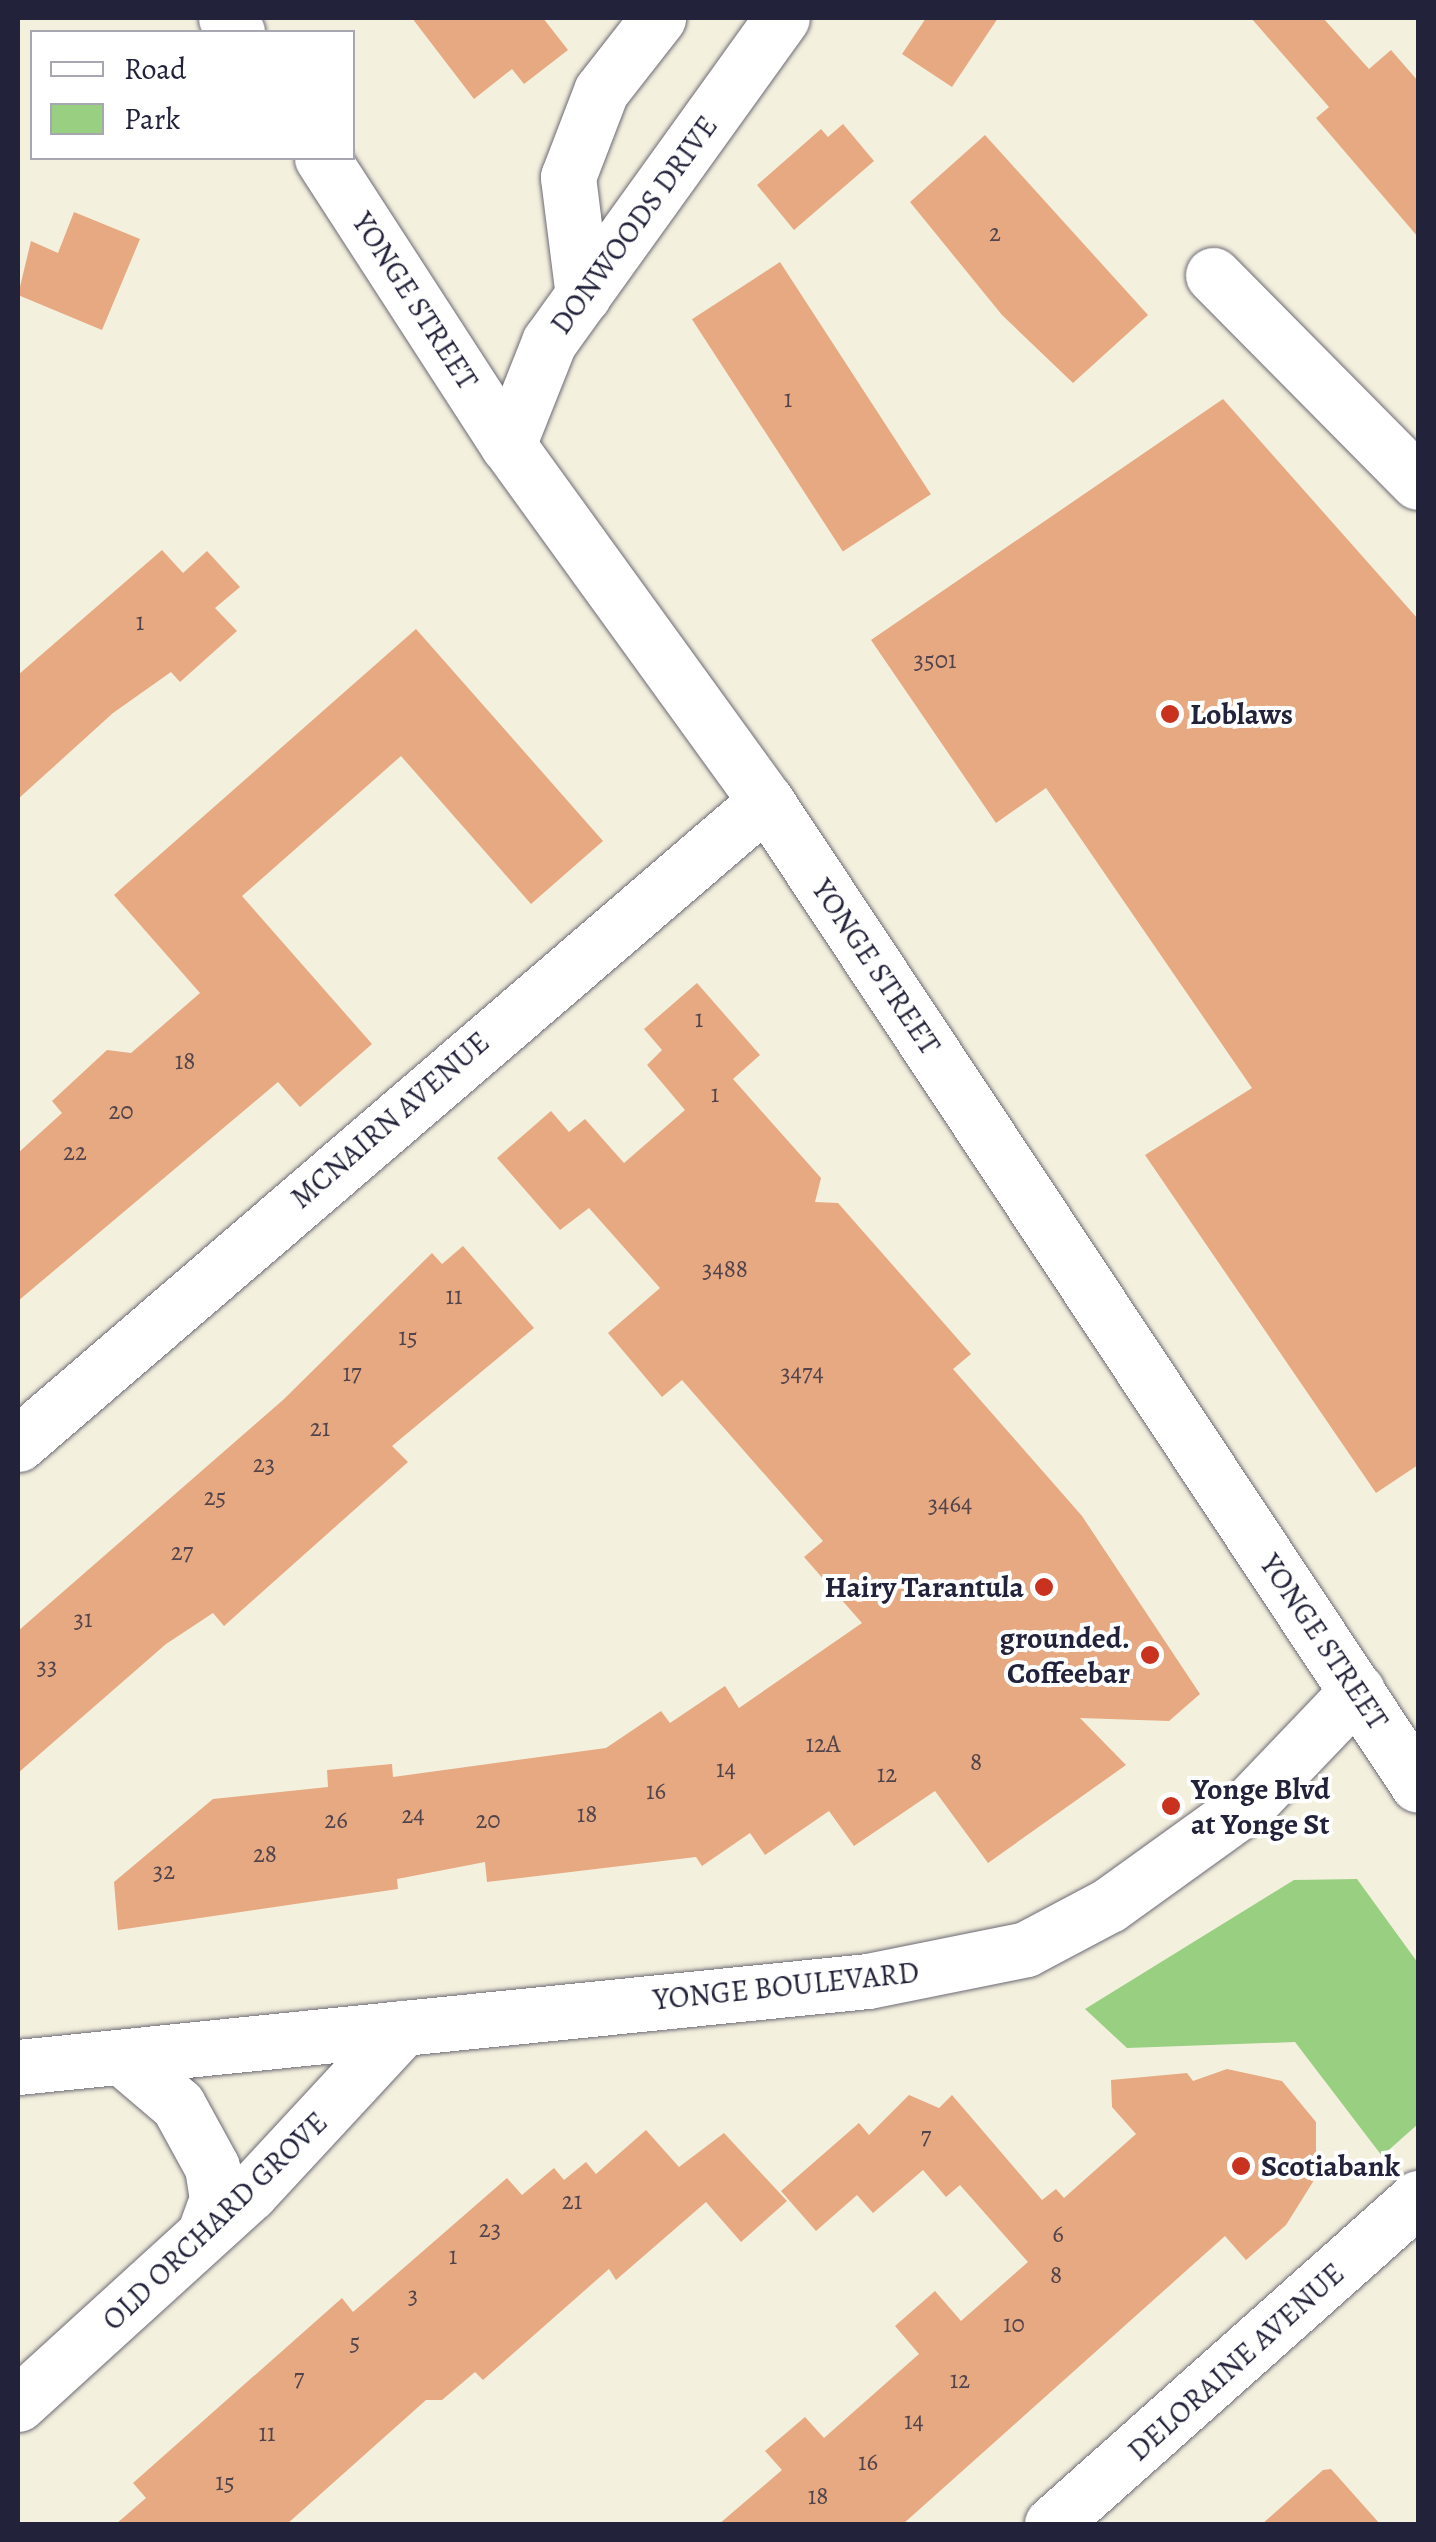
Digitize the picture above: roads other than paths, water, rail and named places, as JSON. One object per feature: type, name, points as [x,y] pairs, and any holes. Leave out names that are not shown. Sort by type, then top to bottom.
[{"type":"street","points":[[583,296],[568,178],[602,91],[658,18]]},
{"type":"street","name":"DONWOODS DRIVE","points":[[508,444],[549,342],[782,18]]},
{"type":"street","name":"YONGE STREET","points":[[323,160],[508,444],[766,801],[1418,1785]]},
{"type":"street","points":[[1213,275],[1418,482]]},
{"type":"street","name":"MCNAIRN AVENUE","points":[[18,1444],[766,801]]},
{"type":"street","name":"YONGE BOULEVARD","points":[[18,2067],[868,1980],[1026,1949],[1109,1905],[1248,1805],[1357,1692]]},
{"type":"street","name":"OLD ORCHARD GROVE","points":[[18,2404],[205,2232],[403,2028]]},
{"type":"street","points":[[124,2059],[178,2105],[212,2167],[217,2199],[205,2232]]},
{"type":"street","name":"DELORAINE AVENUE","points":[[1052,2524],[1418,2198]]},
{"type":"place","name":"Loblaws","points":[[1170,714]]},
{"type":"place","name":"Hairy Tarantula","points":[[1044,1587]]},
{"type":"place","name":"grounded. Coffeebar","points":[[1150,1655]]},
{"type":"place","name":"Yonge Blvd at Yonge St","points":[[1171,1806]]},
{"type":"place","name":"Scotiabank","points":[[1241,2166]]}]
